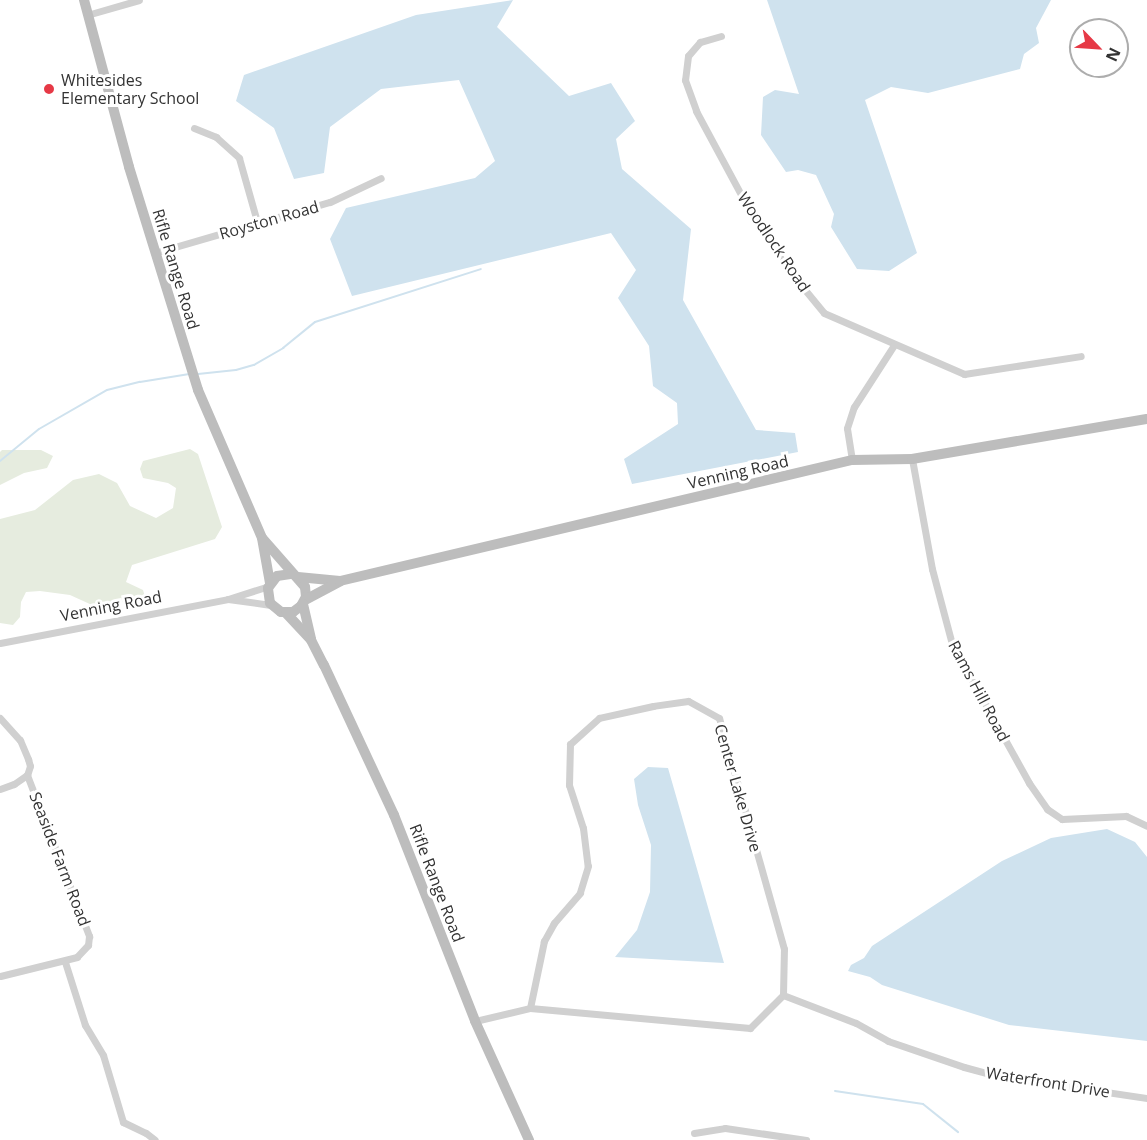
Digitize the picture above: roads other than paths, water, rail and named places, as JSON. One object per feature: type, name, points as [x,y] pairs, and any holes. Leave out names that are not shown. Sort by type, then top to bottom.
[{"type":"main road","name":"Rifle Range Road","points":[[84,0],[154,253],[204,411],[262,538],[269,584]]},
{"type":"main road","name":"Venning Road","points":[[304,602],[340,581],[852,460],[912,459],[1147,419]]},
{"type":"main road","name":"Rifle Range Road","points":[[262,538],[295,575]]},
{"type":"main road","points":[[279,575],[295,575],[306,587],[304,602],[296,610],[286,613],[271,605],[267,594],[269,584],[279,575]]},
{"type":"main road","name":"Venning Road","points":[[295,575],[340,581]]},
{"type":"main road","name":"Rifle Range Road","points":[[304,602],[311,640],[394,814],[475,1021],[529,1140]]},
{"type":"main road","name":"Rifle Range Road","points":[[286,613],[311,640]]},
{"type":"street","points":[[87,15],[139,0]]},
{"type":"street","name":"Woodlock Road","points":[[721,36],[707,39],[693,48],[686,63],[685,80],[696,111],[746,204],[787,268],[824,313],[964,374],[1081,356]]},
{"type":"street","points":[[194,128],[216,137],[238,158],[258,225]]},
{"type":"street","name":"Royston Road","points":[[154,253],[258,225],[330,202],[381,178]]},
{"type":"street","points":[[852,460],[847,428],[854,407],[894,345]]},
{"type":"street","name":"Rams Hill Road","points":[[912,459],[932,569],[952,644],[1029,783],[1047,809],[1062,819],[1126,816],[1147,826]]},
{"type":"street","name":"Venning Road","points":[[0,642],[228,599],[269,584]]},
{"type":"street","name":"Venning Road","points":[[228,599],[271,605]]},
{"type":"street","name":"Center Lake Drive","points":[[530,1008],[544,941],[554,923],[580,893],[588,866],[583,828],[569,785],[570,744],[599,718],[688,701],[719,718],[784,949],[783,995]]},
{"type":"street","name":"Seaside Farm Road","points":[[0,718],[20,740],[30,766],[27,775],[88,929],[89,941],[85,950],[77,957],[65,962],[0,976]]},
{"type":"street","points":[[0,789],[14,784],[27,775]]},
{"type":"street","points":[[65,962],[85,1025],[103,1055],[119,1116],[127,1126],[146,1132],[155,1140]]},
{"type":"street","points":[[475,1021],[530,1008],[750,1028],[783,995]]},
{"type":"street","name":"Waterfront Drive","points":[[783,995],[856,1023],[888,1041],[964,1067],[998,1076],[1147,1098]]},
{"type":"street","points":[[694,1132],[725,1128],[806,1140]]},
{"type":"water","points":[[513,0],[497,27],[569,96],[611,83],[635,121],[616,139],[622,169],[691,229],[683,300],[756,430],[795,433],[798,452],[632,484],[624,459],[678,424],[677,403],[653,386],[649,346],[618,298],[636,270],[611,233],[352,296],[330,239],[346,208],[475,178],[495,161],[459,80],[381,89],[330,127],[324,173],[294,179],[274,128],[236,101],[244,75],[416,15]]},
{"type":"water","points":[[767,0],[1051,0],[1036,28],[1039,43],[1024,54],[1020,69],[928,93],[891,87],[865,100],[917,253],[889,271],[857,269],[831,227],[834,214],[816,175],[798,170],[786,172],[761,135],[763,97],[775,90],[799,94]]},
{"type":"water","points":[[648,767],[668,768],[724,963],[615,957],[637,930],[650,892],[651,845],[638,805],[634,779]]},
{"type":"water","points":[[1107,829],[1135,842],[1147,857],[1147,1041],[1009,1025],[882,985],[870,977],[848,971],[851,965],[864,958],[872,946],[1002,861],[1051,838]]},
{"type":"waterway","points":[[198,374],[236,370],[254,365],[283,348],[315,322],[481,269]]},
{"type":"waterway","points":[[0,461],[39,429],[107,390],[189,374]]},
{"type":"waterway","points":[[835,1091],[923,1104],[958,1132]]},
{"type":"place","name":"Whitesides Elementary School","points":[[49,89]]}]
